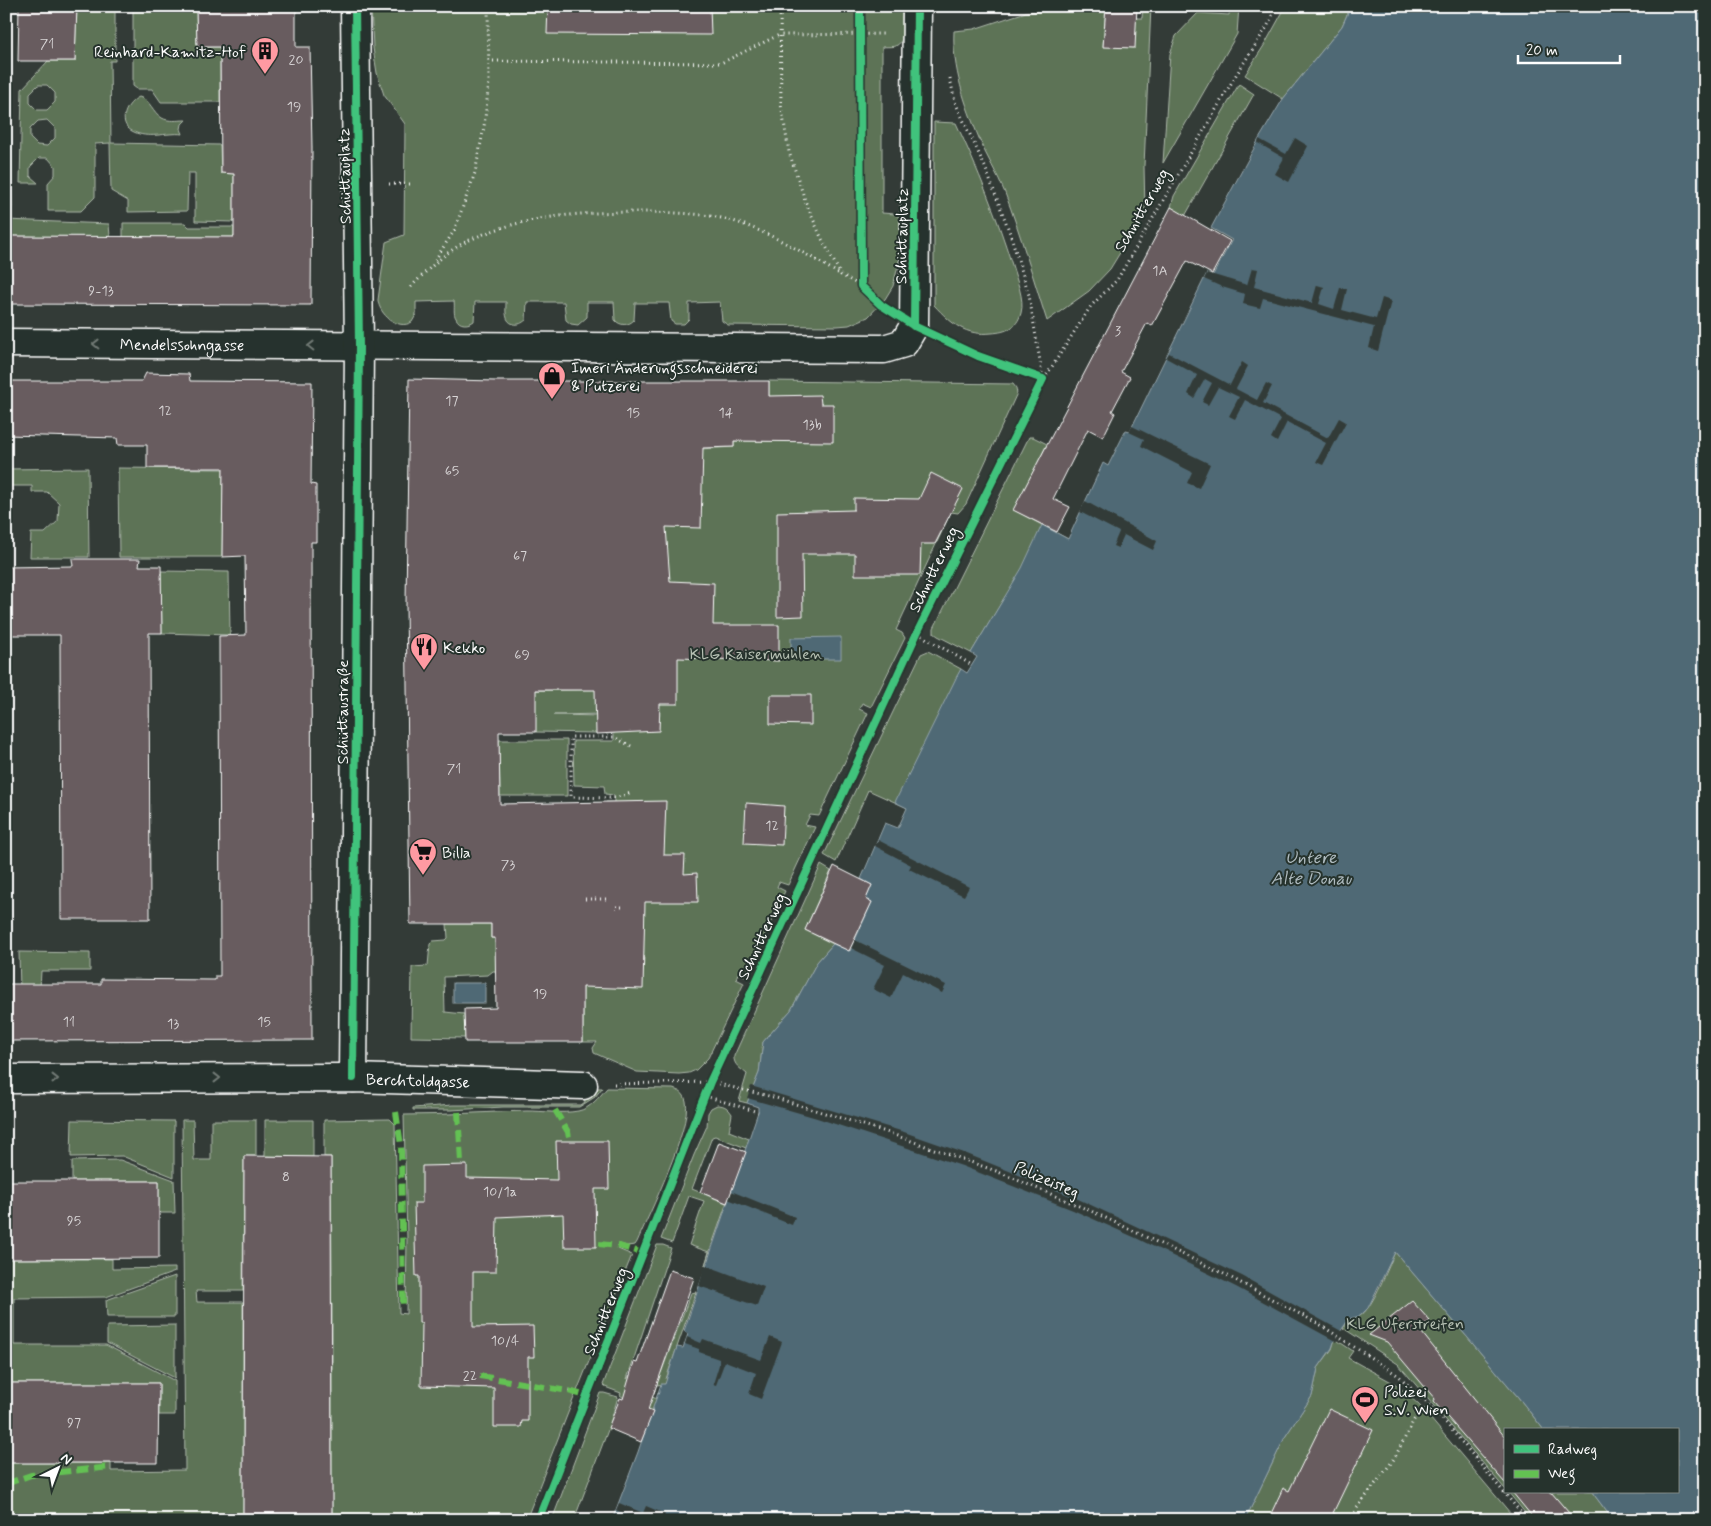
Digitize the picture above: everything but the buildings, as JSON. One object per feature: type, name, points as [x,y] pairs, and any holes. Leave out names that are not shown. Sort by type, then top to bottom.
[{"type":"street","name":"Schüttauplatz","points":[[355,6],[359,346]]},
{"type":"street","name":"Schüttauplatz","points":[[914,326],[917,6]]},
{"type":"street","points":[[359,346],[884,349],[904,343],[914,326]]},
{"type":"street","name":"Mendelssohngasse","points":[[6,343],[359,346]]},
{"type":"street","name":"Schüttaustraße","points":[[354,1078],[359,346]]},
{"type":"street","name":"Berchtoldgasse","points":[[6,1079],[354,1078],[583,1085]]},
{"type":"path","points":[[412,287],[434,263],[454,231],[475,173],[484,127],[488,82],[488,6]]},
{"type":"path","points":[[780,6],[781,104],[789,152],[806,203],[841,275]]},
{"type":"path","points":[[860,24],[861,43]]},
{"type":"path","points":[[488,61],[721,63],[779,35],[861,33],[918,36]]},
{"type":"path","points":[[914,326],[978,356],[1043,379],[1029,295],[1013,242],[985,167],[955,102],[949,75]]},
{"type":"path","points":[[386,184],[413,184]]},
{"type":"path","points":[[434,263],[474,238],[539,219],[583,213],[680,213],[735,222],[773,237],[861,286],[868,292]]},
{"type":"path","points":[[861,276],[861,286]]},
{"type":"path","points":[[917,633],[972,665]]},
{"type":"path","points":[[631,746],[614,737],[572,737],[571,797],[614,798],[631,794]]},
{"type":"path","points":[[585,899],[606,899]]},
{"type":"path","points":[[616,907],[626,907]]},
{"type":"path","points":[[701,1105],[714,1073]]},
{"type":"path","points":[[583,1085],[710,1082]]},
{"type":"path","points":[[705,1096],[758,1112]]},
{"type":"path","points":[[654,1391],[659,1393]]},
{"type":"path","points":[[1348,1520],[1394,1459],[1414,1420],[1429,1406]]},
{"type":"green space","points":[[77,6],[115,6],[115,61],[110,61],[111,143],[220,145],[221,173],[234,174],[234,222],[195,221],[195,173],[188,173],[187,211],[128,212],[128,201],[111,191],[110,143],[95,144],[95,197],[81,211],[48,211],[48,183],[55,175],[55,166],[48,158],[39,158],[30,167],[30,176],[38,183],[20,183],[22,89],[48,61],[75,61]],"holes":[[[38,85],[47,85],[55,93],[55,102],[47,110],[37,110],[30,103],[30,93]],[[47,120],[55,128],[55,138],[47,146],[37,145],[30,138],[30,129],[38,121]]]},
{"type":"green space","points":[[133,6],[184,6],[185,9],[196,10],[197,47],[220,47],[220,102],[161,102],[152,89],[137,89],[133,86]]},
{"type":"green space","points":[[371,6],[902,6],[902,39],[896,46],[882,47],[882,213],[895,214],[901,219],[901,254],[893,286],[885,299],[868,317],[849,325],[837,326],[728,325],[722,321],[720,302],[689,303],[689,319],[684,324],[675,324],[671,321],[669,303],[635,303],[634,320],[624,324],[615,320],[614,302],[587,302],[587,317],[578,325],[571,324],[566,320],[564,302],[527,302],[526,320],[516,324],[511,323],[507,318],[506,302],[475,302],[474,321],[464,324],[457,321],[454,312],[454,301],[416,302],[416,315],[412,322],[407,324],[395,323],[382,311],[378,300],[386,242],[404,235],[405,124],[384,95],[377,73],[373,48]]},
{"type":"green space","points":[[1063,6],[1112,6],[1105,18],[1103,46],[1134,48],[1136,18],[1142,18],[1143,6],[1151,6],[1144,166],[1145,212],[1110,269],[1089,291],[1047,321],[1005,193],[982,145],[964,99],[955,59],[954,31],[974,29],[1026,12],[1063,10]]},
{"type":"green space","points":[[1230,6],[1239,6],[1237,34],[1163,163],[1170,54],[1176,36],[1198,13],[1229,15]]},
{"type":"green space","points":[[1286,6],[1351,6],[1342,26],[1283,99],[1245,75]]},
{"type":"green space","points":[[1239,84],[1254,94],[1185,216],[1171,207],[1174,196]]},
{"type":"green space","points":[[139,97],[149,103],[162,118],[186,120],[182,124],[183,134],[144,135],[138,134],[127,127],[124,118],[127,108]]},
{"type":"green space","points":[[6,113],[10,115],[12,208],[6,214]]},
{"type":"green space","points":[[934,122],[956,123],[1000,229],[1018,283],[1022,302],[1021,313],[1017,322],[1006,330],[974,333],[953,323],[934,305]]},
{"type":"green space","points":[[6,220],[109,224],[110,237],[6,236]]},
{"type":"green space","points":[[123,223],[185,223],[189,227],[234,227],[234,237],[123,237]]},
{"type":"green space","name":"KLG Kaisermühlen","points":[[769,381],[1013,384],[1017,393],[966,504],[958,513],[951,512],[896,630],[902,633],[905,638],[871,707],[862,703],[859,709],[868,713],[819,816],[810,815],[805,825],[815,827],[788,885],[779,882],[777,887],[785,891],[746,976],[738,973],[736,979],[744,983],[708,1058],[696,1070],[689,1073],[637,1072],[594,1053],[593,1048],[597,1042],[583,1042],[583,969],[606,802],[614,802],[614,795],[605,794],[604,786],[574,785],[573,741],[614,741],[614,733],[606,734],[606,715],[604,714],[553,715],[602,716],[596,733],[536,732],[491,691],[638,689],[542,458],[734,447],[734,441],[769,441]]},
{"type":"green space","points":[[1029,437],[1047,444],[1014,510],[1068,539],[1006,595],[971,653],[938,636],[934,633],[934,628]]},
{"type":"green space","points":[[88,468],[89,557],[30,557],[31,533],[45,533],[58,521],[59,503],[47,492],[32,492],[32,486],[6,486],[6,469]]},
{"type":"green space","points":[[118,468],[223,469],[222,557],[119,557]]},
{"type":"green space","points":[[161,571],[229,572],[230,635],[162,633]]},
{"type":"green space","points":[[928,651],[961,669],[939,715],[921,814],[868,790],[836,862],[824,855],[921,654]]},
{"type":"green space","points":[[499,740],[567,740],[567,796],[500,796]]},
{"type":"green space","points":[[821,865],[831,871],[805,930],[833,944],[817,962],[791,1010],[763,1042],[759,1073],[747,1103],[739,1101],[747,1074],[736,1064],[734,1056]]},
{"type":"green space","points":[[447,924],[491,924],[491,938],[546,940],[528,972],[493,971],[488,975],[444,977],[445,1012],[464,1014],[465,1038],[411,1037],[412,967],[428,966],[430,944],[433,941],[446,940],[448,938]]},
{"type":"green space","points":[[19,952],[90,953],[90,971],[41,971],[40,989],[20,989]]},
{"type":"green space","points":[[590,1088],[602,1088],[595,1097],[579,1107],[413,1110],[413,1108],[453,1105],[581,1105],[585,1102],[584,1097]]},
{"type":"green space","points":[[607,1088],[673,1089],[681,1093],[686,1101],[683,1130],[668,1171],[637,1242],[635,1245],[627,1246],[620,1244],[618,1249],[632,1255],[577,1391],[569,1389],[568,1392],[575,1395],[526,1520],[332,1520],[332,1303],[312,1302],[314,1276],[332,1274],[331,1157],[324,1157],[324,1120],[390,1119],[395,1124],[399,1313],[406,1314],[407,1239],[404,1115],[527,1111],[572,1112],[582,1110],[590,1105]]},
{"type":"green space","points":[[717,1105],[726,1107],[732,1114],[729,1131],[749,1139],[746,1148],[715,1136],[712,1137],[692,1189],[726,1203],[728,1199],[705,1265],[709,1252],[689,1245],[704,1201],[689,1196],[672,1243],[661,1239],[707,1126],[708,1113],[711,1108]]},
{"type":"green space","points":[[72,1120],[174,1121],[174,1177],[122,1156],[71,1157]]},
{"type":"green space","points":[[182,1120],[193,1120],[194,1160],[211,1160],[211,1120],[256,1120],[256,1156],[244,1156],[243,1291],[196,1291],[197,1302],[243,1302],[243,1520],[6,1520],[6,1463],[111,1463],[111,1471],[185,1470]]},
{"type":"green space","points":[[265,1120],[313,1120],[313,1157],[265,1156]]},
{"type":"green space","points":[[120,1160],[174,1180],[175,1213],[159,1213],[159,1181],[72,1181],[72,1161]]},
{"type":"green space","points":[[657,1245],[671,1248],[627,1379],[630,1375],[661,1373],[691,1293],[696,1292],[666,1379],[692,1382],[656,1385],[652,1397],[657,1399],[659,1395],[665,1396],[641,1442],[653,1412],[624,1398],[620,1395],[621,1393],[603,1385]]},
{"type":"green space","name":"KLG Uferstreifen","points":[[1395,1252],[1542,1428],[1504,1428],[1504,1488],[1398,1364],[1343,1328],[1350,1321],[1362,1315],[1382,1282]]},
{"type":"green space","points":[[6,1259],[112,1259],[112,1269],[175,1268],[175,1272],[106,1297],[14,1298],[14,1345],[106,1345],[175,1381],[175,1415],[159,1415],[159,1383],[6,1383]]},
{"type":"green space","points":[[175,1276],[175,1317],[107,1317],[106,1300]]},
{"type":"green space","points":[[175,1325],[175,1378],[107,1343],[107,1326]]},
{"type":"green space","name":"Polizei S.V. Wien","points":[[1335,1339],[1353,1351],[1348,1358],[1397,1385],[1419,1405],[1516,1520],[1245,1520],[1285,1437],[1312,1396],[1318,1368],[1332,1349]]},
{"type":"green space","points":[[600,1393],[618,1397],[608,1430],[574,1520],[552,1520]]},
{"type":"green space","points":[[1510,1494],[1594,1494],[1613,1520],[1531,1520]]},
{"type":"water","name":"Untere Alte Donau","points":[[1351,6],[1705,6],[1705,1520],[1613,1520],[1594,1494],[1678,1494],[1678,1428],[1542,1428],[1395,1252],[1368,1308],[1360,1316],[1349,1319],[1318,1368],[1312,1396],[1285,1437],[1245,1520],[612,1520],[661,1384],[665,1384],[677,1347],[683,1348],[688,1334],[684,1331],[758,1112],[758,1107],[747,1103],[759,1073],[763,1042],[791,1010],[817,962],[833,944],[850,951],[872,902],[866,899],[872,885],[861,879],[885,823],[898,828],[907,808],[895,802],[957,676],[961,669],[967,673],[977,657],[971,653],[1022,568],[1042,525],[1068,539],[1103,463],[1108,466],[1126,430],[1130,431],[1207,273],[1213,275],[1232,240],[1211,228],[1283,99],[1342,26]]},
{"type":"water","points":[[841,637],[841,659],[791,659],[791,638]]},
{"type":"water","points":[[453,983],[485,983],[485,1003],[453,1003]]},
{"type":"pier","points":[[1295,138],[1308,146],[1289,182],[1275,174],[1284,158],[1258,143],[1259,139],[1286,154]]},
{"type":"pier","points":[[1252,268],[1258,269],[1254,287],[1312,303],[1317,285],[1324,287],[1319,304],[1334,309],[1340,288],[1347,289],[1342,310],[1376,319],[1382,298],[1391,301],[1378,351],[1369,348],[1374,327],[1263,298],[1260,308],[1243,304],[1245,294],[1204,279],[1207,273],[1247,285]]},
{"type":"pier","points":[[1169,353],[1230,385],[1242,362],[1248,366],[1236,389],[1257,400],[1266,383],[1272,386],[1263,403],[1328,438],[1339,418],[1346,422],[1323,465],[1316,462],[1326,443],[1287,422],[1277,442],[1271,438],[1281,419],[1245,400],[1235,419],[1229,416],[1239,397],[1218,387],[1208,405],[1202,402],[1212,383],[1205,379],[1194,398],[1188,394],[1197,375],[1166,358]]},
{"type":"pier","points":[[1132,426],[1210,464],[1199,488],[1187,483],[1192,472],[1141,446],[1144,439],[1129,432]]},
{"type":"pier","points":[[1085,501],[1157,541],[1153,550],[1124,535],[1118,548],[1113,546],[1119,532],[1080,512]]},
{"type":"pier","points":[[878,840],[969,887],[964,896],[909,869],[911,865],[875,846]]},
{"type":"pier","points":[[855,940],[946,985],[942,993],[903,973],[891,998],[873,989],[885,965],[851,948]]},
{"type":"pier","points":[[751,1086],[904,1132],[967,1154],[1078,1199],[1242,1276],[1343,1332],[1337,1342],[1236,1287],[1136,1238],[1073,1210],[962,1166],[817,1118],[747,1098]]},
{"type":"pier","points":[[731,1191],[795,1217],[792,1225],[728,1199]]},
{"type":"pier","points":[[705,1265],[764,1287],[757,1306],[699,1286]]},
{"type":"pier","points":[[687,1337],[701,1343],[703,1339],[761,1360],[770,1337],[782,1342],[761,1399],[749,1394],[756,1373],[725,1361],[716,1385],[713,1384],[719,1359],[699,1352],[699,1349],[685,1344]]},
{"type":"pier","points":[[619,1503],[643,1513],[646,1506],[665,1514],[663,1520],[637,1520],[616,1510]]},
{"type":"marked path","points":[[555,1110],[568,1132],[569,1138]]},
{"type":"marked path","points":[[396,1112],[401,1145],[403,1308]]},
{"type":"marked path","points":[[458,1112],[461,1162]]},
{"type":"marked path","points":[[599,1244],[619,1246],[643,1253]]},
{"type":"marked path","points":[[480,1376],[587,1396]]},
{"type":"marked path","points":[[6,1484],[31,1475],[111,1467]]},
{"type":"cycle path","points":[[353,1078],[359,346],[355,6]]},
{"type":"cycle path","name":"Schnitterweg","points":[[538,1520],[710,1082],[917,633],[1043,379],[978,356],[914,326],[881,305],[861,286],[860,6]]},
{"type":"cycle path","points":[[914,326],[917,6]]},
{"type":"place","name":"Reinhard-Kamitz-Hof","points":[[265,75]]},
{"type":"place","name":"Imeri Änderungsschneiderei & Putzerei","points":[[552,400]]},
{"type":"place","name":"Kekko","points":[[424,671]]},
{"type":"place","name":"Billa","points":[[423,876]]},
{"type":"place","name":"Polizei S.V. Wien","points":[[1365,1424]]}]
